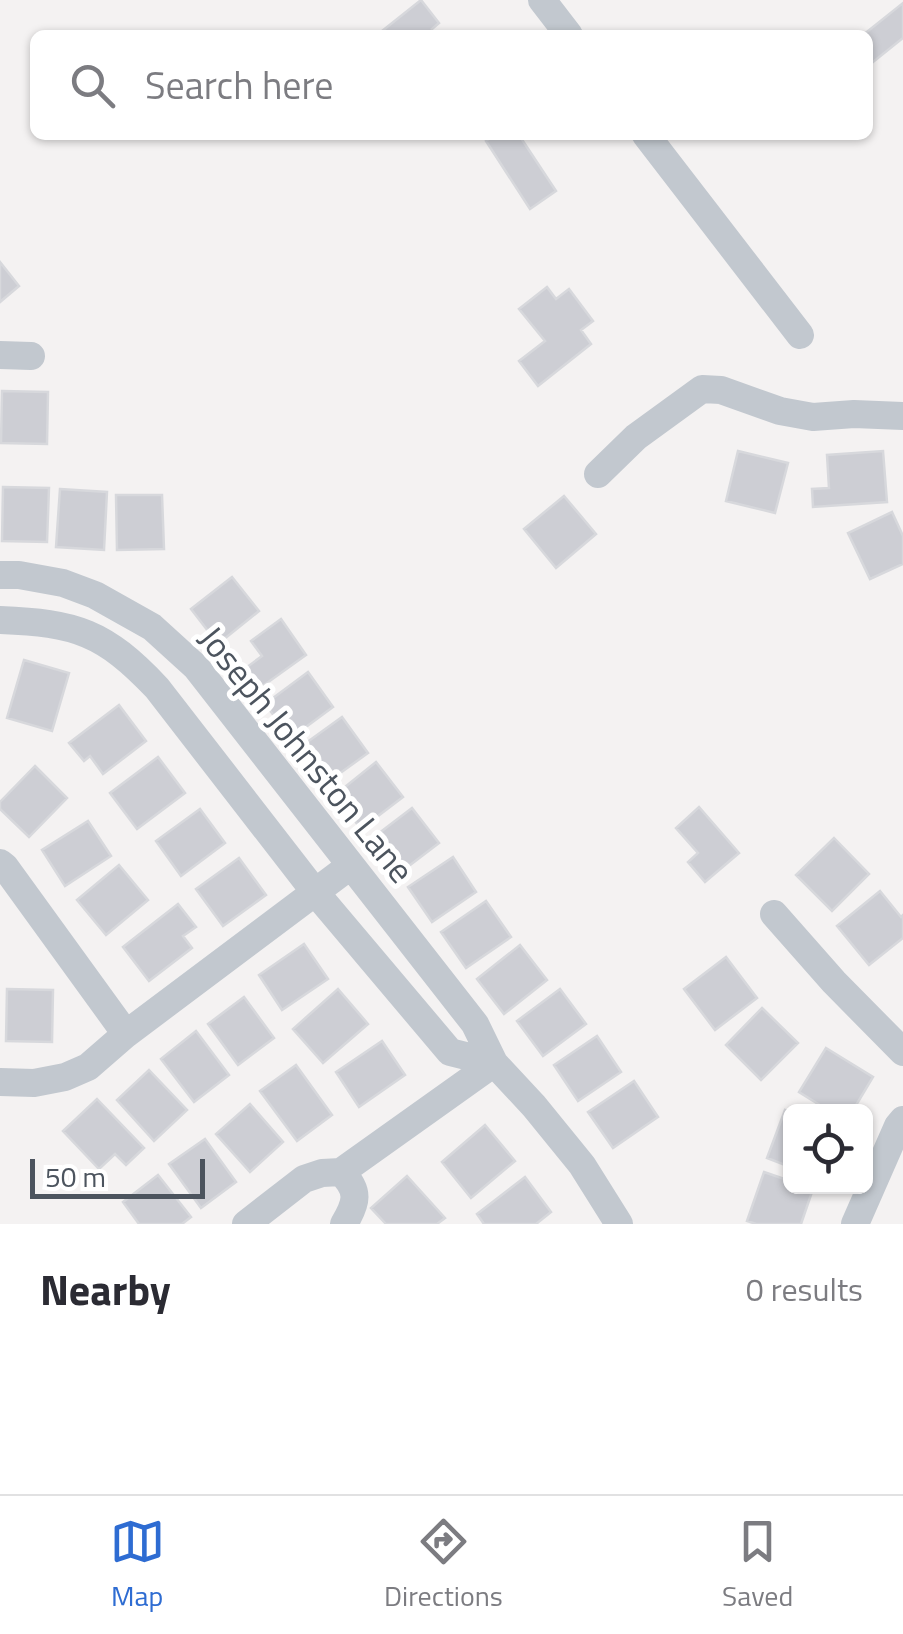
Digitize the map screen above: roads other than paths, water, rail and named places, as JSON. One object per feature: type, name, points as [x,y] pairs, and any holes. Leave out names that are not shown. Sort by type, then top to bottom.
[{"type":"street","points":[[542,0],[565,30]]},
{"type":"street","points":[[650,140],[800,335]]},
{"type":"street","points":[[0,356],[31,356]]},
{"type":"street","points":[[598,474],[636,437],[702,389],[720,390],[780,411],[813,417],[903,416]]},
{"type":"street","name":"Joseph Johnston Lane","points":[[0,575],[63,583],[95,596],[152,627],[196,667],[474,1024],[494,1063],[582,1165],[619,1224]]},
{"type":"street","points":[[102,641],[121,610]]},
{"type":"street","name":"Joseph Johnston Lane","points":[[0,620],[46,622],[78,630],[131,660],[314,892],[450,1052],[494,1063]]},
{"type":"street","points":[[0,863],[126,1034]]},
{"type":"street","points":[[0,1082],[65,1077],[88,1067],[126,1034],[350,866]]},
{"type":"street","points":[[774,914],[903,1052]]},
{"type":"street","points":[[246,1224],[304,1178],[341,1172],[494,1063]]},
{"type":"street","points":[[855,1224],[903,1120]]},
{"type":"street","points":[[341,1172],[352,1184],[355,1201],[344,1224]]}]
